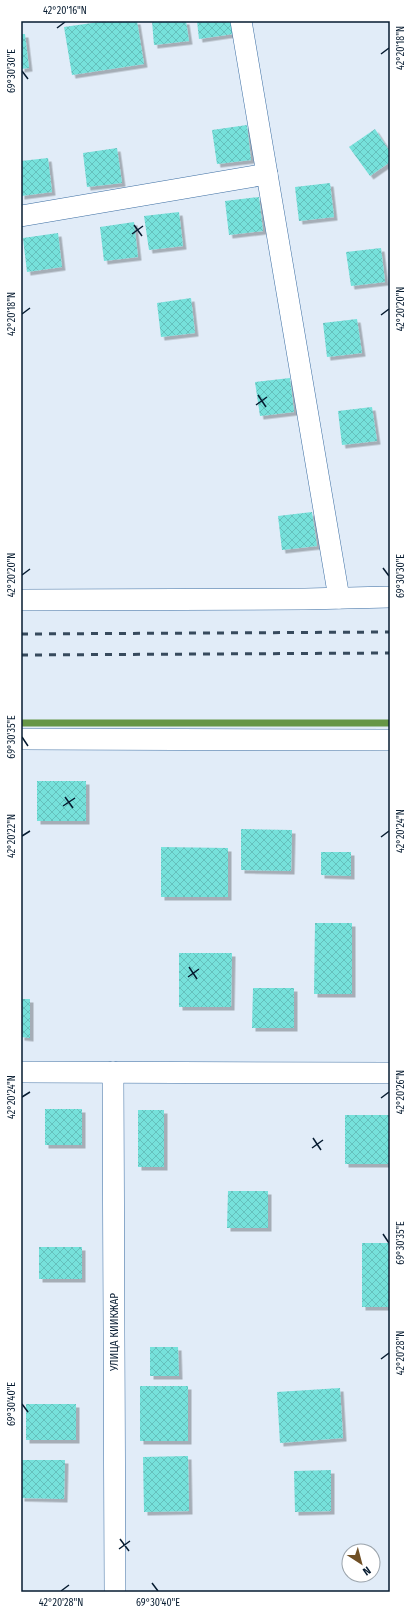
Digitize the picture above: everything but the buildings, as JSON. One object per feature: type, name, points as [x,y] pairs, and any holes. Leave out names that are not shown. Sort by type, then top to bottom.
[{"type":"street","points":[[241,21],[339,598]]},
{"type":"street","points":[[21,216],[267,174]]},
{"type":"street","points":[[21,600],[390,597]]},
{"type":"street","points":[[21,739],[390,740]]},
{"type":"street","points":[[21,1072],[390,1073]]},
{"type":"street","name":"УЛИЦА КИИКЖАР","points":[[113,1072],[114,1592]]},
{"type":"waterway","points":[[21,723],[390,723]]},
{"type":"railway","points":[[21,634],[390,632]]},
{"type":"railway","points":[[21,655],[390,653]]}]
